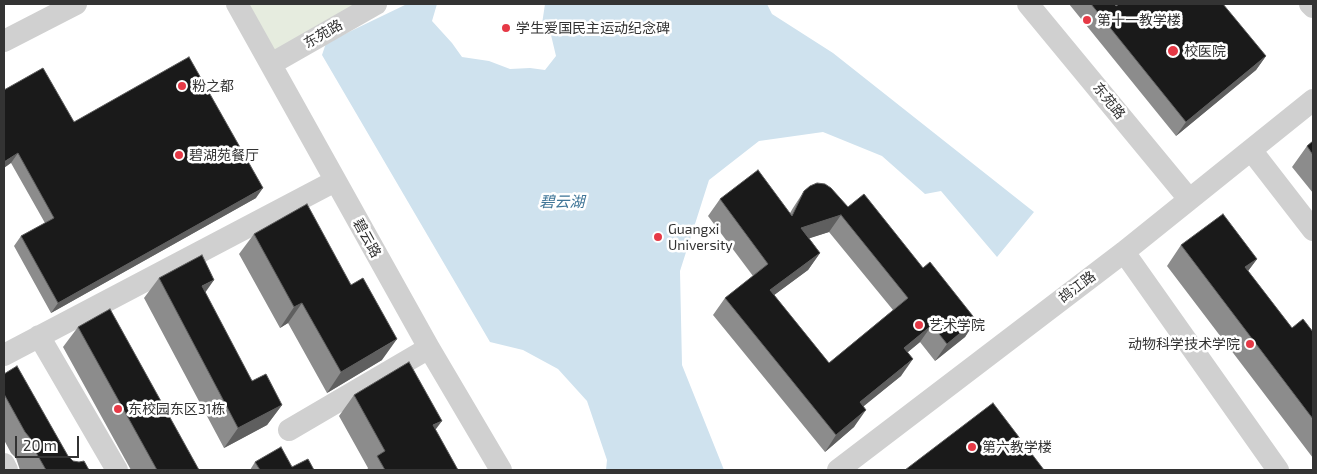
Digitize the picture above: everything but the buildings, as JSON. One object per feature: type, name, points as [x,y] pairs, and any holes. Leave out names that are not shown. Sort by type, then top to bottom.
[{"type":"street","points":[[4,41],[76,4]]},
{"type":"street","name":"碧云路","points":[[237,4],[428,348],[501,470]]},
{"type":"street","name":"东苑路","points":[[271,64],[376,4]]},
{"type":"street","name":"东苑路","points":[[1028,4],[1189,199]]},
{"type":"street","points":[[1310,4],[1313,7]]},
{"type":"street","name":"鸪江路","points":[[838,470],[1124,252],[1313,100]]},
{"type":"street","points":[[1251,150],[1313,230]]},
{"type":"street","points":[[5,363],[39,336],[102,315],[335,181]]},
{"type":"street","points":[[1124,252],[1278,470]]},
{"type":"street","points":[[39,336],[116,470]]},
{"type":"street","points":[[289,430],[428,348]]},
{"type":"street","points":[[4,464],[8,470]]},
{"type":"shaded area","points":[[244,4],[365,4],[274,57]]},
{"type":"water","name":"碧云湖","points":[[407,4],[437,4],[432,21],[462,57],[489,61],[510,69],[530,68],[545,70],[556,56],[551,35],[542,24],[545,4],[767,4],[772,14],[833,53],[1034,212],[997,257],[941,191],[925,194],[882,156],[823,132],[759,141],[709,180],[680,271],[682,365],[724,470],[606,470],[607,460],[587,401],[558,369],[523,350],[490,342],[322,55],[326,43]]},
{"type":"place","name":"第十一教学楼","points":[[1087,20]]},
{"type":"place","name":"学生爱国民主运动纪念碑","points":[[506,28]]},
{"type":"place","name":"校医院","points":[[1173,51]]},
{"type":"place","name":"粉之都","points":[[182,86]]},
{"type":"place","name":"碧湖苑餐厅","points":[[179,155]]},
{"type":"place","name":"Guangxi University","points":[[658,237]]},
{"type":"place","name":"艺术学院","points":[[919,325]]},
{"type":"place","name":"动物科学技术学院","points":[[1250,344]]},
{"type":"place","name":"东校园东区31栋","points":[[118,409]]},
{"type":"place","name":"第六教学楼","points":[[972,447]]}]
